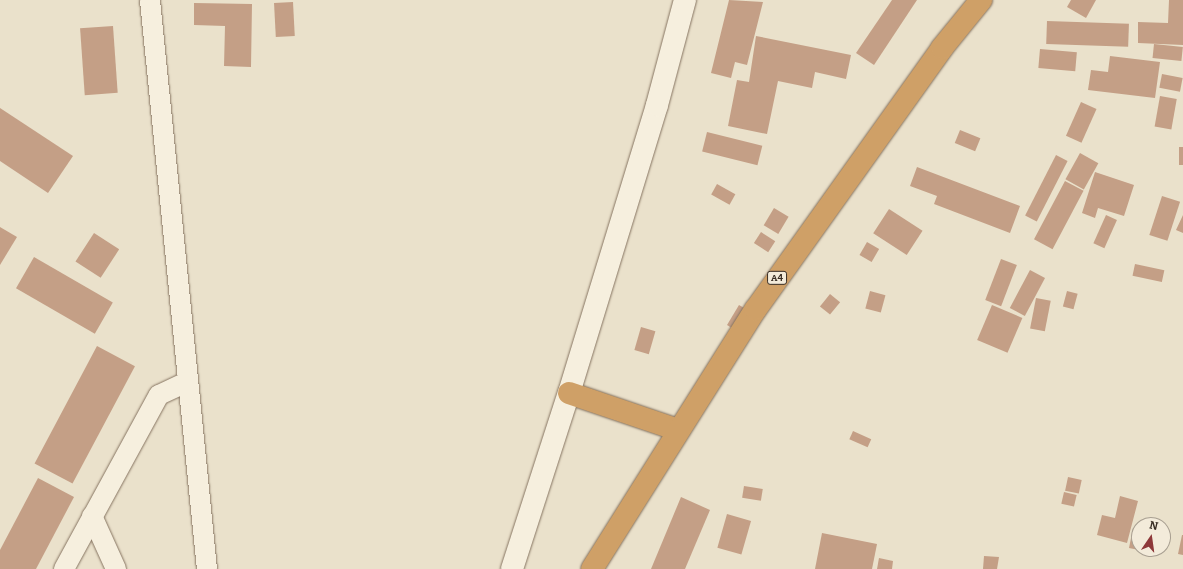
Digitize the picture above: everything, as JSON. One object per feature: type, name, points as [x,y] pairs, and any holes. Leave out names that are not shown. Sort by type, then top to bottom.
[{"type":"highway","name":"A4","points":[[592,569],[678,430],[756,309],[826,208],[942,48],[981,0]]},
{"type":"highway","points":[[569,393],[678,430]]},
{"type":"main road","points":[[512,569],[569,393],[657,105],[685,0]]},
{"type":"street","points":[[150,0],[187,382],[207,569]]},
{"type":"street","points":[[64,569],[159,395],[187,382]]},
{"type":"street","points":[[92,516],[116,569]]},
{"type":"building","points":[[729,0],[763,2],[747,65],[735,62],[731,78],[711,73]]},
{"type":"building","points":[[892,0],[917,0],[874,65],[856,53]]},
{"type":"building","points":[[1071,0],[1096,0],[1086,18],[1067,7]]},
{"type":"building","points":[[1169,0],[1183,0],[1183,45],[1138,43],[1138,22],[1168,23]]},
{"type":"building","points":[[293,2],[295,36],[276,37],[274,3]]},
{"type":"building","points":[[194,3],[252,4],[251,67],[224,66],[225,26],[194,25]]},
{"type":"building","points":[[1047,21],[1129,24],[1128,47],[1046,44]]},
{"type":"building","points":[[113,26],[118,93],[85,95],[80,28]]},
{"type":"building","points":[[756,36],[851,55],[846,79],[815,72],[812,88],[778,81],[767,134],[728,126],[737,80],[749,82]]},
{"type":"building","points":[[1154,44],[1183,47],[1181,61],[1153,58]]},
{"type":"building","points":[[1040,49],[1077,52],[1075,71],[1038,68]]},
{"type":"building","points":[[1110,56],[1160,62],[1155,98],[1088,90],[1091,70],[1108,72]]},
{"type":"building","points":[[1162,74],[1183,78],[1180,92],[1159,88]]},
{"type":"building","points":[[1160,96],[1177,99],[1171,129],[1155,127]]},
{"type":"building","points":[[1081,102],[1097,109],[1081,143],[1066,136]]},
{"type":"building","points":[[0,108],[73,156],[48,193],[0,161]]},
{"type":"building","points":[[960,130],[980,138],[975,151],[955,143]]},
{"type":"building","points":[[707,132],[762,146],[757,165],[702,151]]},
{"type":"building","points":[[1179,147],[1183,147],[1183,165],[1179,165]]},
{"type":"building","points":[[1080,153],[1098,163],[1084,189],[1065,179]]},
{"type":"building","points":[[1056,155],[1068,161],[1037,221],[1025,216]]},
{"type":"building","points":[[917,167],[1020,206],[1010,233],[934,204],[937,196],[910,186]]},
{"type":"building","points":[[1095,172],[1134,185],[1124,216],[1098,208],[1095,218],[1082,213]]},
{"type":"building","points":[[1065,181],[1084,191],[1053,249],[1034,239]]},
{"type":"building","points":[[717,184],[735,194],[730,205],[711,194]]},
{"type":"building","points":[[1162,196],[1180,202],[1167,241],[1149,235]]},
{"type":"building","points":[[774,208],[789,217],[778,234],[764,225]]},
{"type":"building","points":[[889,209],[923,231],[907,255],[873,233]]},
{"type":"building","points":[[1106,215],[1117,220],[1104,248],[1093,243]]},
{"type":"building","points":[[1183,215],[1183,233],[1176,230]]},
{"type":"building","points":[[0,227],[17,237],[0,265]]},
{"type":"building","points":[[761,232],[775,241],[768,252],[754,243]]},
{"type":"building","points":[[94,233],[119,249],[101,278],[75,262]]},
{"type":"building","points":[[867,242],[879,249],[872,262],[860,255]]},
{"type":"building","points":[[34,257],[113,302],[95,334],[16,288]]},
{"type":"building","points":[[1001,259],[1017,265],[1001,306],[985,300]]},
{"type":"building","points":[[1135,264],[1164,270],[1162,282],[1133,276]]},
{"type":"building","points":[[1030,270],[1045,278],[1025,316],[1010,308]]},
{"type":"building","points":[[870,291],[885,295],[881,313],[865,308]]},
{"type":"building","points":[[1067,291],[1078,294],[1073,309],[1063,306]]},
{"type":"building","points":[[830,294],[840,302],[830,315],[820,306]]},
{"type":"building","points":[[1036,298],[1051,301],[1045,331],[1030,328]]},
{"type":"building","points":[[739,305],[746,309],[735,330],[727,325]]},
{"type":"building","points":[[992,305],[1022,318],[1008,353],[977,340]]},
{"type":"building","points":[[641,327],[655,331],[649,354],[634,350]]},
{"type":"building","points":[[97,346],[135,366],[73,484],[35,463]]},
{"type":"building","points":[[853,431],[871,439],[868,447],[849,439]]},
{"type":"building","points":[[1068,477],[1082,480],[1079,494],[1065,491]]},
{"type":"building","points":[[38,478],[74,497],[36,569],[0,569],[0,550]]},
{"type":"building","points":[[744,486],[763,489],[761,501],[742,498]]},
{"type":"building","points":[[1064,492],[1077,495],[1074,507],[1061,504]]},
{"type":"building","points":[[1120,496],[1138,501],[1134,517],[1131,517],[1131,528],[1127,543],[1097,535],[1102,515],[1115,518]]},
{"type":"building","points":[[681,497],[710,510],[685,569],[651,569]]},
{"type":"building","points":[[727,514],[751,521],[741,555],[717,548]]},
{"type":"building","points":[[822,533],[877,544],[872,569],[815,569]]},
{"type":"building","points":[[1183,535],[1183,555],[1178,554]]},
{"type":"building","points":[[1131,538],[1131,548],[1129,548]]},
{"type":"building","points":[[984,556],[999,557],[997,569],[983,569]]},
{"type":"building","points":[[879,558],[893,561],[892,569],[877,569]]}]
